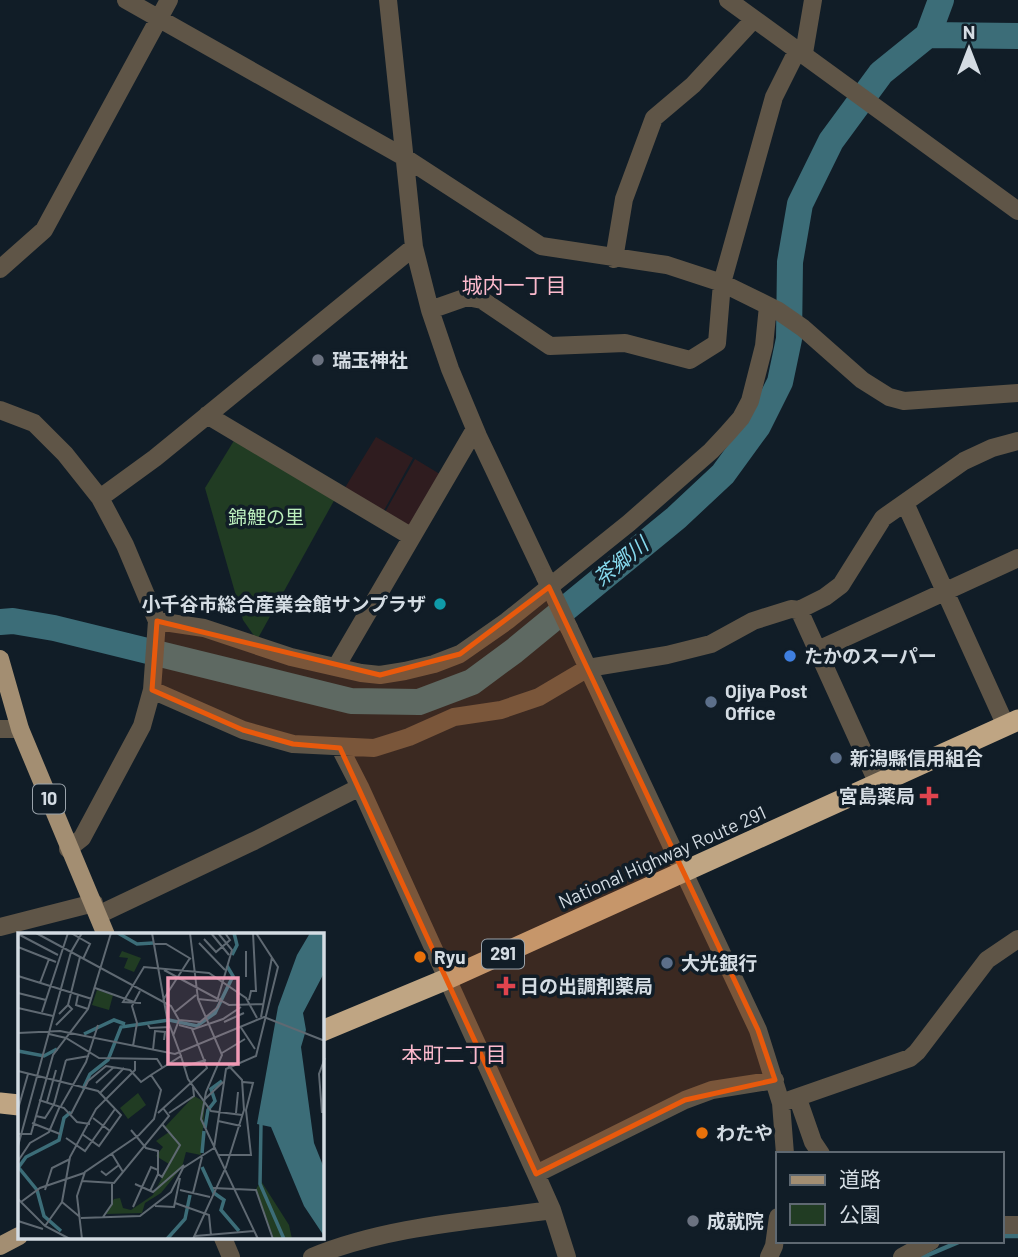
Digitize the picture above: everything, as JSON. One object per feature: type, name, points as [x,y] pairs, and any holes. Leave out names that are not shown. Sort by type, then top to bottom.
[{"type":"highway","name":"National Highway Route 291","points":[[324,1030],[447,979],[1012,723]]},
{"type":"highway","points":[[0,1103],[18,1105]]},
{"type":"main road","name":"10","points":[[0,659],[20,729],[105,933]]},
{"type":"main road","points":[[0,1246],[18,1237]]},
{"type":"street","points":[[126,0],[404,157],[541,246],[667,265],[722,283],[772,308],[803,328],[862,380],[890,397],[904,401],[1018,394]]},
{"type":"street","points":[[0,269],[44,230],[169,0]]},
{"type":"street","points":[[388,0],[414,247],[430,310],[450,369],[475,429],[758,1030],[775,1080],[820,1152]]},
{"type":"street","points":[[728,0],[1018,211]]},
{"type":"street","points":[[430,310],[467,297],[482,300],[550,346],[625,343],[691,360],[717,343],[722,283],[774,97],[801,51],[813,0]]},
{"type":"street","points":[[614,259],[624,199],[654,118],[693,85],[754,19]]},
{"type":"street","points":[[100,498],[155,458],[414,247]]},
{"type":"street","points":[[157,625],[204,628],[291,657],[380,675],[434,664],[460,654],[507,621],[629,523],[711,451],[741,418],[750,401],[758,373],[772,308]]},
{"type":"street","points":[[0,410],[34,423],[65,454],[100,498],[125,545],[157,625],[152,690],[142,726],[82,838],[68,849]]},
{"type":"street","points":[[207,415],[412,537]]},
{"type":"street","points":[[336,667],[475,429]]},
{"type":"street","points":[[152,690],[243,730],[293,744],[374,748],[409,737],[454,717],[501,710],[540,697],[588,668],[667,655],[712,644],[753,621],[791,609],[799,610],[825,597],[841,584],[883,518],[964,461],[1018,440]]},
{"type":"street","points":[[905,503],[945,593],[1012,723]]},
{"type":"street","points":[[818,650],[1018,558]]},
{"type":"street","points":[[799,610],[878,784]]},
{"type":"street","points":[[0,729],[20,729]]},
{"type":"street","points":[[340,748],[536,1174],[552,1210],[567,1257]]},
{"type":"street","points":[[0,927],[96,909],[254,841],[360,788]]},
{"type":"street","points":[[790,1101],[910,1058],[987,960],[1018,939]]},
{"type":"street","points":[[536,1174],[685,1100],[712,1090],[775,1080]]},
{"type":"street","points":[[785,1152],[790,1101]]},
{"type":"street","points":[[312,1257],[333,1248],[409,1229],[552,1210]]},
{"type":"street","points":[[769,1257],[776,1226]]},
{"type":"street","points":[[224,1240],[231,1257]]},
{"type":"street","points":[[904,1250],[925,1243]]},
{"type":"highlighted area","points":[[549,587],[758,1030],[775,1080],[685,1100],[536,1174],[340,748],[293,744],[243,730],[152,690],[157,621],[380,675],[460,654]]},
{"type":"shaded area","points":[[376,437],[413,458],[382,514],[343,491]]},
{"type":"shaded area","points":[[415,459],[443,476],[410,530],[384,514]]},
{"type":"green space","name":"錦鯉の里","points":[[235,439],[336,497],[257,640],[243,620],[205,488]]},
{"type":"waterway","name":"茶郷川","points":[[0,622],[13,621],[54,628],[351,701],[419,702],[472,682],[514,651],[676,518],[723,474],[758,426],[780,382],[789,339],[790,262],[800,204],[831,141],[881,73],[928,35],[941,0]]},
{"type":"waterway","points":[[928,35],[1018,36]]},
{"type":"waterway","points":[[1004,1236],[1018,1236]]},
{"type":"waterway","points":[[923,1257],[956,1243]]},
{"type":"place","name":"瑞玉神社","points":[[318,360]]},
{"type":"place","name":"小千谷市総合産業会館サンプラザ","points":[[440,604]]},
{"type":"place","name":"たかのスーパー","points":[[790,656]]},
{"type":"place","name":"Ojiya Post Office","points":[[711,702]]},
{"type":"place","name":"新潟縣信用組合","points":[[836,758]]},
{"type":"place","name":"宮島薬局","points":[[929,796]]},
{"type":"place","name":"Ryu","points":[[420,957]]},
{"type":"place","name":"大光銀行","points":[[667,963]]},
{"type":"place","name":"日の出調剤薬局","points":[[506,986]]},
{"type":"place","name":"わたや","points":[[702,1133]]},
{"type":"place","name":"成就院","points":[[693,1221]]},
{"type":"district","name":"城内一丁目","points":[[514,286]]},
{"type":"district","name":"本町二丁目","points":[[454,1055]]}]
